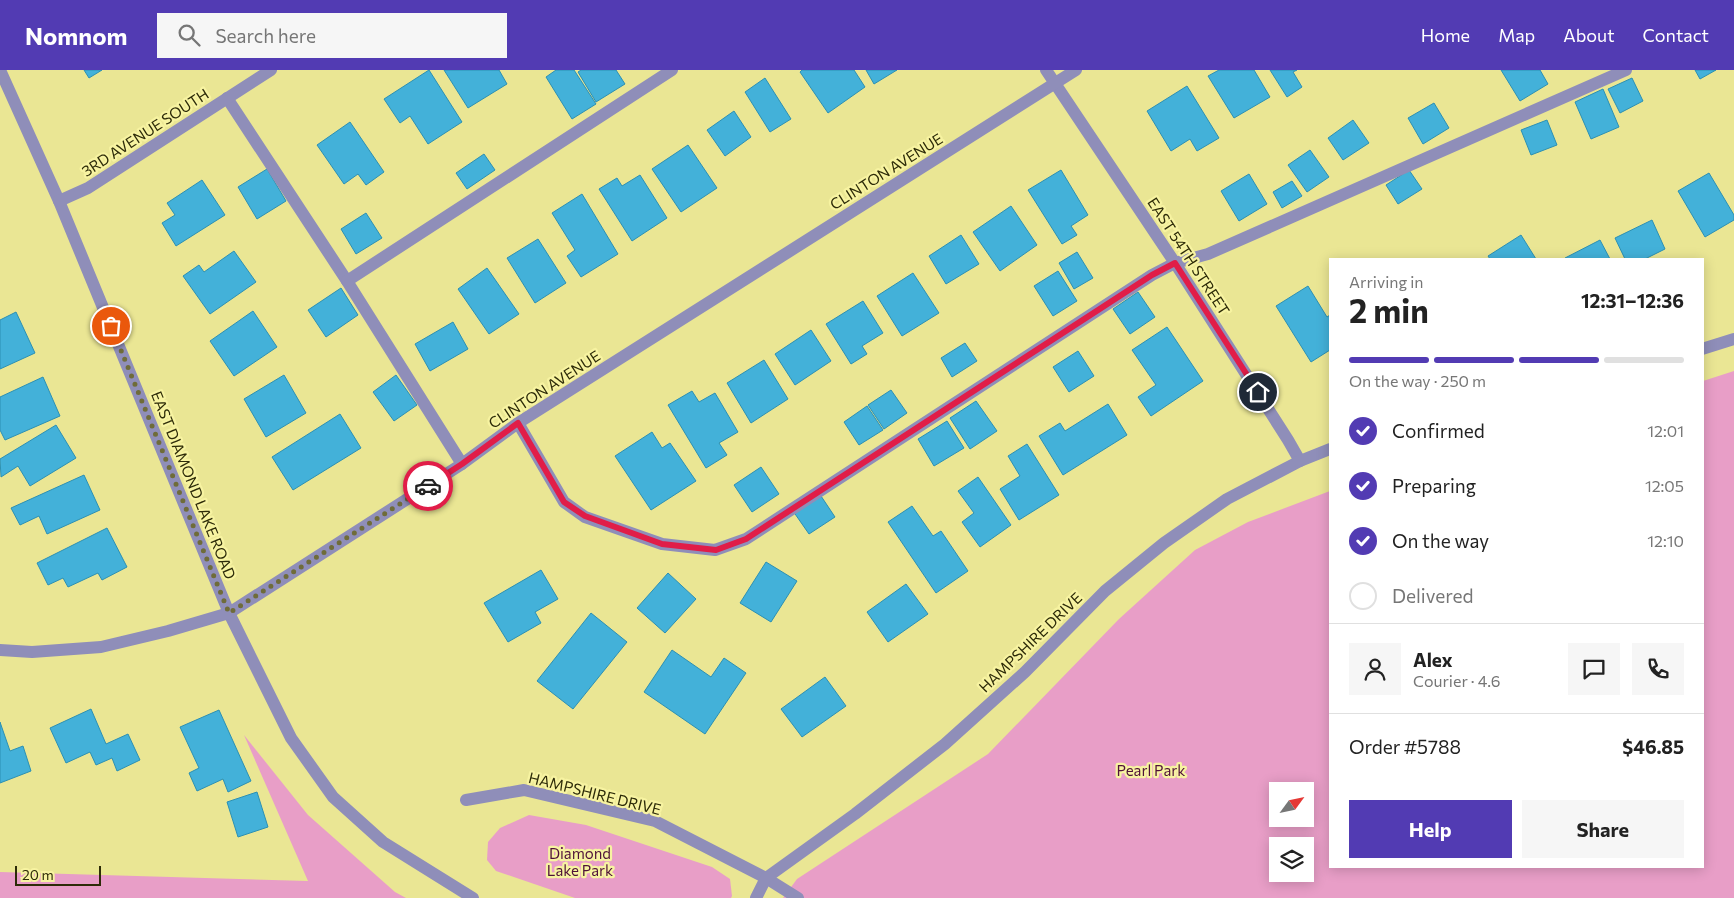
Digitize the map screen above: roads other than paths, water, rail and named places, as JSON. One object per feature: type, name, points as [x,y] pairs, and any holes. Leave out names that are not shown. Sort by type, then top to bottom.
[{"type":"street","name":"EAST DIAMOND LAKE ROAD","points":[[0,70],[59,201],[229,613],[291,738],[334,797],[383,842],[473,898]]},
{"type":"street","name":"3RD AVENUE SOUTH","points":[[59,201],[88,188],[271,70]]},
{"type":"street","points":[[347,280],[672,70]]},
{"type":"street","name":"EAST 54TH STREET","points":[[1046,70],[1175,263],[1288,440],[1300,462]]},
{"type":"street","name":"CLINTON AVENUE","points":[[0,650],[32,652],[100,647],[168,631],[229,613],[462,464],[518,423],[1076,70]]},
{"type":"street","points":[[518,423],[564,502],[585,516],[662,544],[716,550],[746,539],[1144,281],[1175,263],[1208,254],[1626,70]]},
{"type":"street","points":[[228,98],[347,280],[462,464]]},
{"type":"street","points":[[1704,348],[1734,339]]},
{"type":"street","name":"HAMPSHIRE DRIVE","points":[[756,898],[766,878],[855,814],[945,744],[1025,672],[1105,591],[1164,543],[1227,499],[1329,449]]},
{"type":"street","name":"HAMPSHIRE DRIVE","points":[[466,800],[524,790],[654,821],[766,878]]},
{"type":"street","points":[[766,878],[798,898]]},
{"type":"park label","name":"Pearl Park","points":[[1151,770]]},
{"type":"park label","name":"Diamond Lake Park","points":[[580,862]]}]
